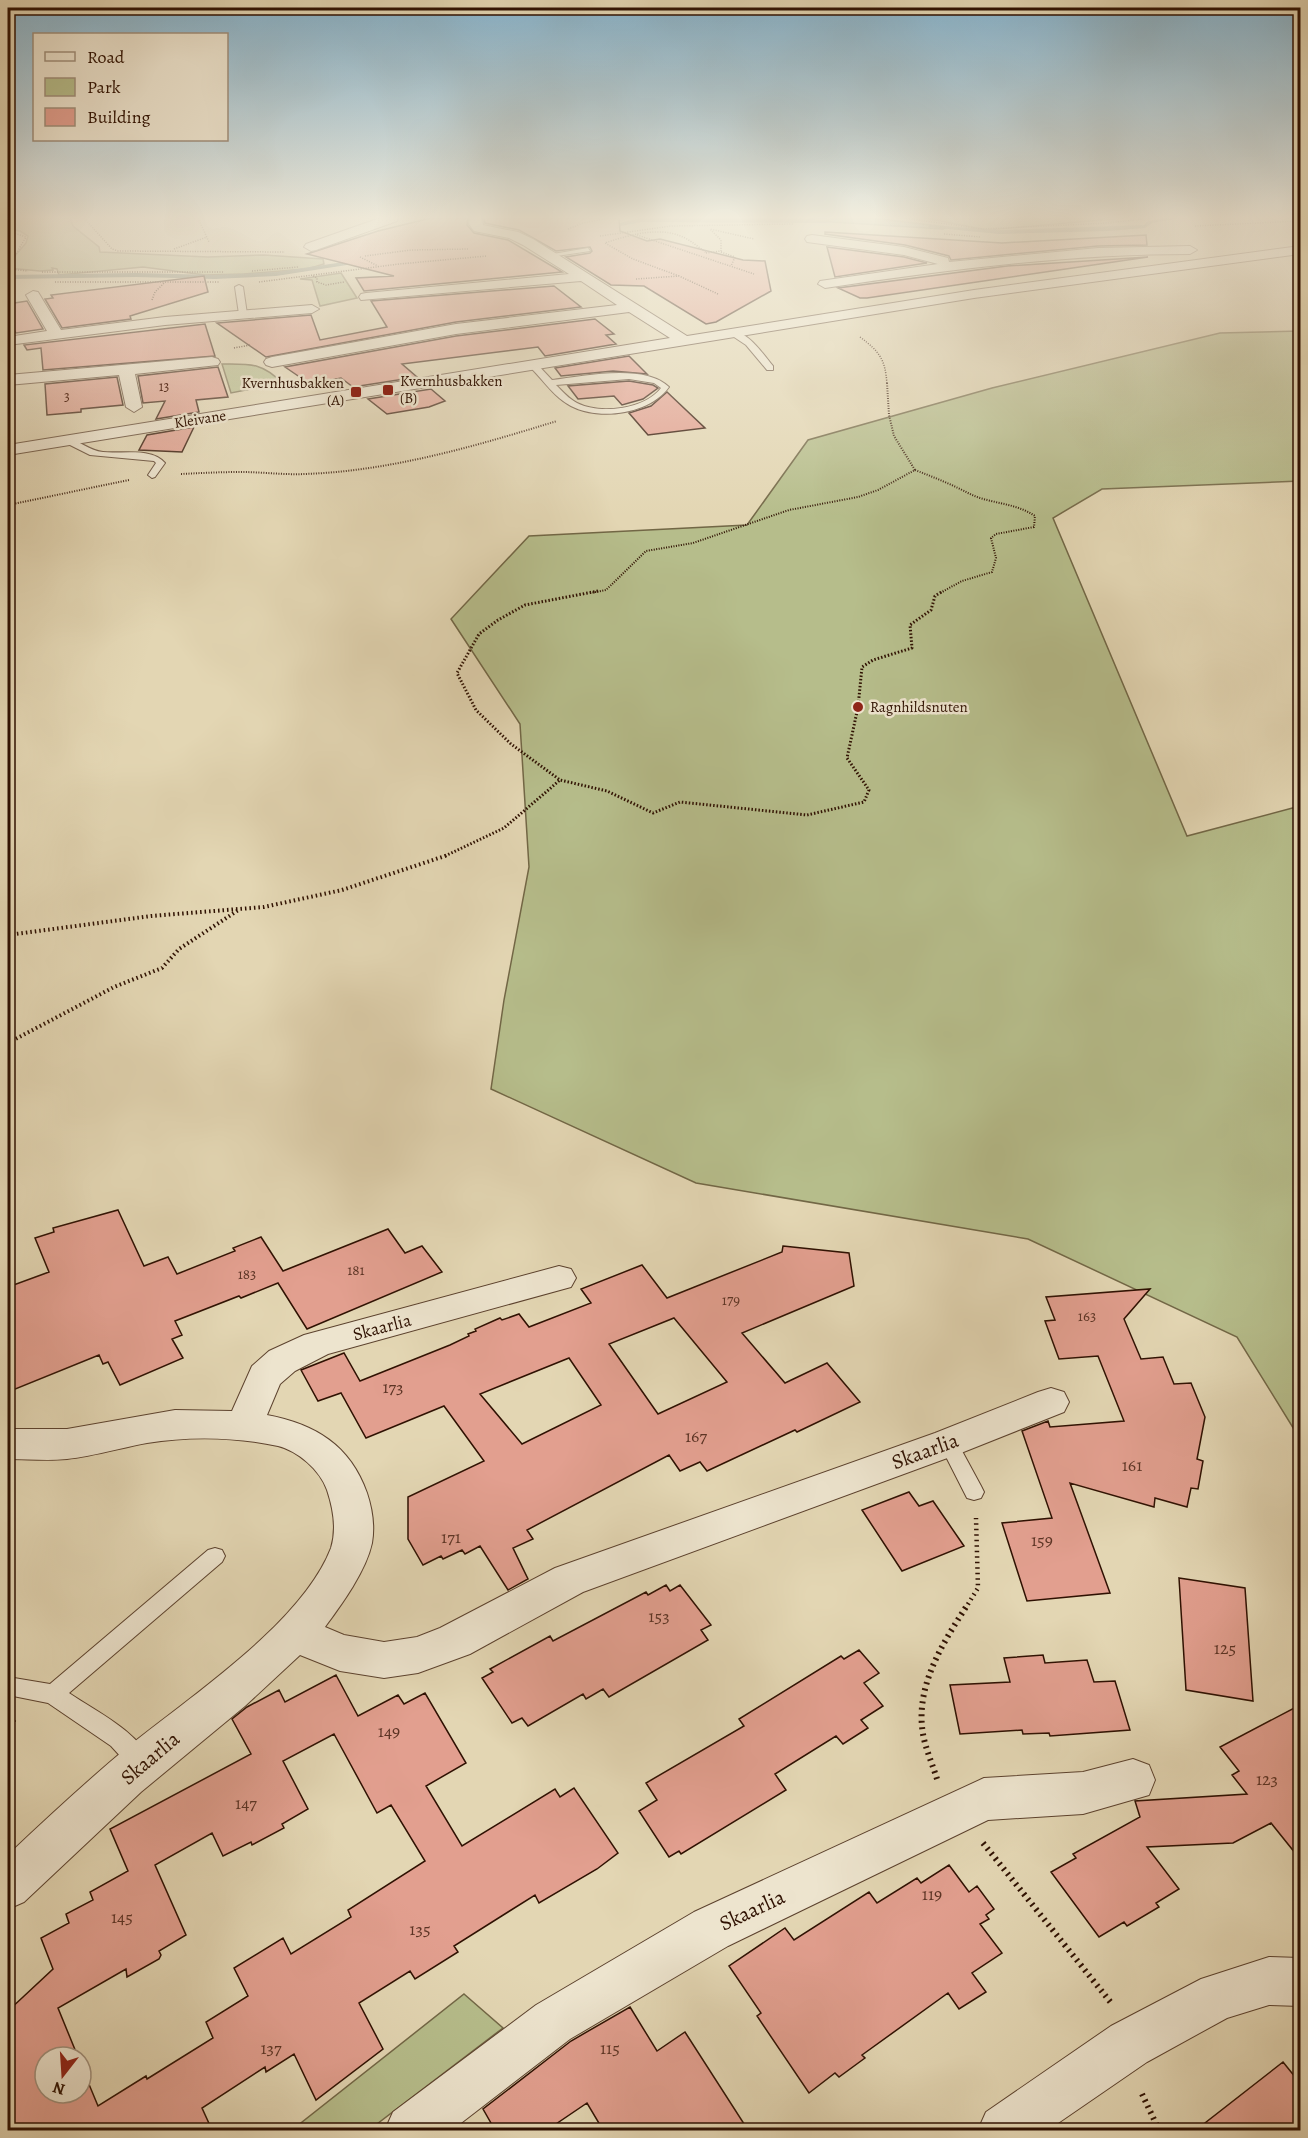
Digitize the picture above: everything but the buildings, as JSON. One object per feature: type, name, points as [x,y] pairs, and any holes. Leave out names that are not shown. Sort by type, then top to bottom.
[{"type":"street","points":[[46,318],[56,334]]},
{"type":"street","points":[[8,341],[208,318]]},
{"type":"street","points":[[272,362],[426,334],[549,318]]},
{"type":"street","points":[[649,318],[685,341]]},
{"type":"street","name":"Kleivane","points":[[9,447],[67,440],[826,318]]},
{"type":"street","points":[[508,323],[520,336]]},
{"type":"street","points":[[338,351],[358,364]]},
{"type":"street","points":[[8,380],[212,362]]},
{"type":"street","points":[[126,370],[134,406]]},
{"type":"street","name":"Skaarlia","points":[[244,1426],[265,1376],[282,1361],[317,1344],[559,1278]]},
{"type":"street","name":"Skaarlia","points":[[295,1633],[340,1653],[384,1660],[417,1655],[454,1641],[568,1580],[948,1443],[1051,1402]]},
{"type":"street","name":"Skaarlia","points":[[8,1444],[67,1444],[175,1425],[244,1426],[283,1432],[314,1447],[335,1466],[347,1489],[353,1518],[351,1550],[330,1591],[295,1633],[228,1693],[142,1763],[8,1886]]},
{"type":"street","name":"Skaarlia","points":[[411,2130],[553,2022],[711,1929],[984,1799],[1083,1793],[1133,1780]]},
{"type":"street","points":[[1004,2130],[1129,2044],[1218,1996],[1269,1981],[1300,1982]]},
{"type":"lane","points":[[734,333],[749,343],[770,368]]},
{"type":"lane","points":[[534,366],[565,398],[586,409],[619,409],[644,404],[662,394],[665,387],[654,380],[638,377],[551,383]]},
{"type":"lane","points":[[67,440],[80,450],[92,454],[157,459],[160,464],[152,475]]},
{"type":"lane","points":[[948,1443],[975,1492]]},
{"type":"lane","points":[[53,1694],[215,1556]]},
{"type":"lane","points":[[8,1686],[53,1694],[119,1739],[142,1763]]},
{"type":"path","points":[[832,318],[879,351],[886,371],[889,415],[894,436],[915,470],[952,484],[968,493],[1022,507],[1035,516],[1034,527],[996,534],[991,538],[996,558],[992,572],[962,580],[935,596],[931,610],[910,625],[912,648],[873,660],[862,667],[858,707],[847,758],[869,790],[864,802],[807,815],[680,802],[653,813],[608,791],[560,780],[511,744],[476,710],[457,673],[479,634],[525,605],[606,590],[632,568],[646,551],[693,543],[789,510],[858,497],[878,490],[915,470]]},
{"type":"path","points":[[8,505],[152,475],[238,472],[305,474],[422,458],[496,440],[586,409]]},
{"type":"path","points":[[8,935],[151,916],[264,907],[342,890],[438,860],[504,828],[560,780]]},
{"type":"path","points":[[8,1043],[114,987],[162,968],[179,949],[240,909]]},
{"type":"path","points":[[934,1775],[923,1737],[923,1696],[937,1653],[978,1588],[979,1548],[975,1492]]},
{"type":"path","points":[[980,1839],[1119,2014]]},
{"type":"path","points":[[1142,2094],[1160,2130]]},
{"type":"green space","points":[[1300,331],[1300,481],[1102,489],[1053,518],[1187,836],[1300,806],[1300,1439],[1237,1337],[1028,1239],[696,1183],[491,1089],[504,1000],[529,867],[520,724],[451,619],[529,536],[747,525],[808,440],[992,388],[1220,333]]},
{"type":"green space","points":[[222,364],[255,366],[268,371],[282,383],[231,393]]},
{"type":"green space","points":[[464,1994],[503,2028],[369,2130],[292,2130]]},
{"type":"place","name":"Kvernhusbakken (B)","points":[[388,390]]},
{"type":"place","name":"Kvernhusbakken (A)","points":[[356,392]]},
{"type":"place","name":"Ragnhildsnuten","points":[[858,707]]}]
